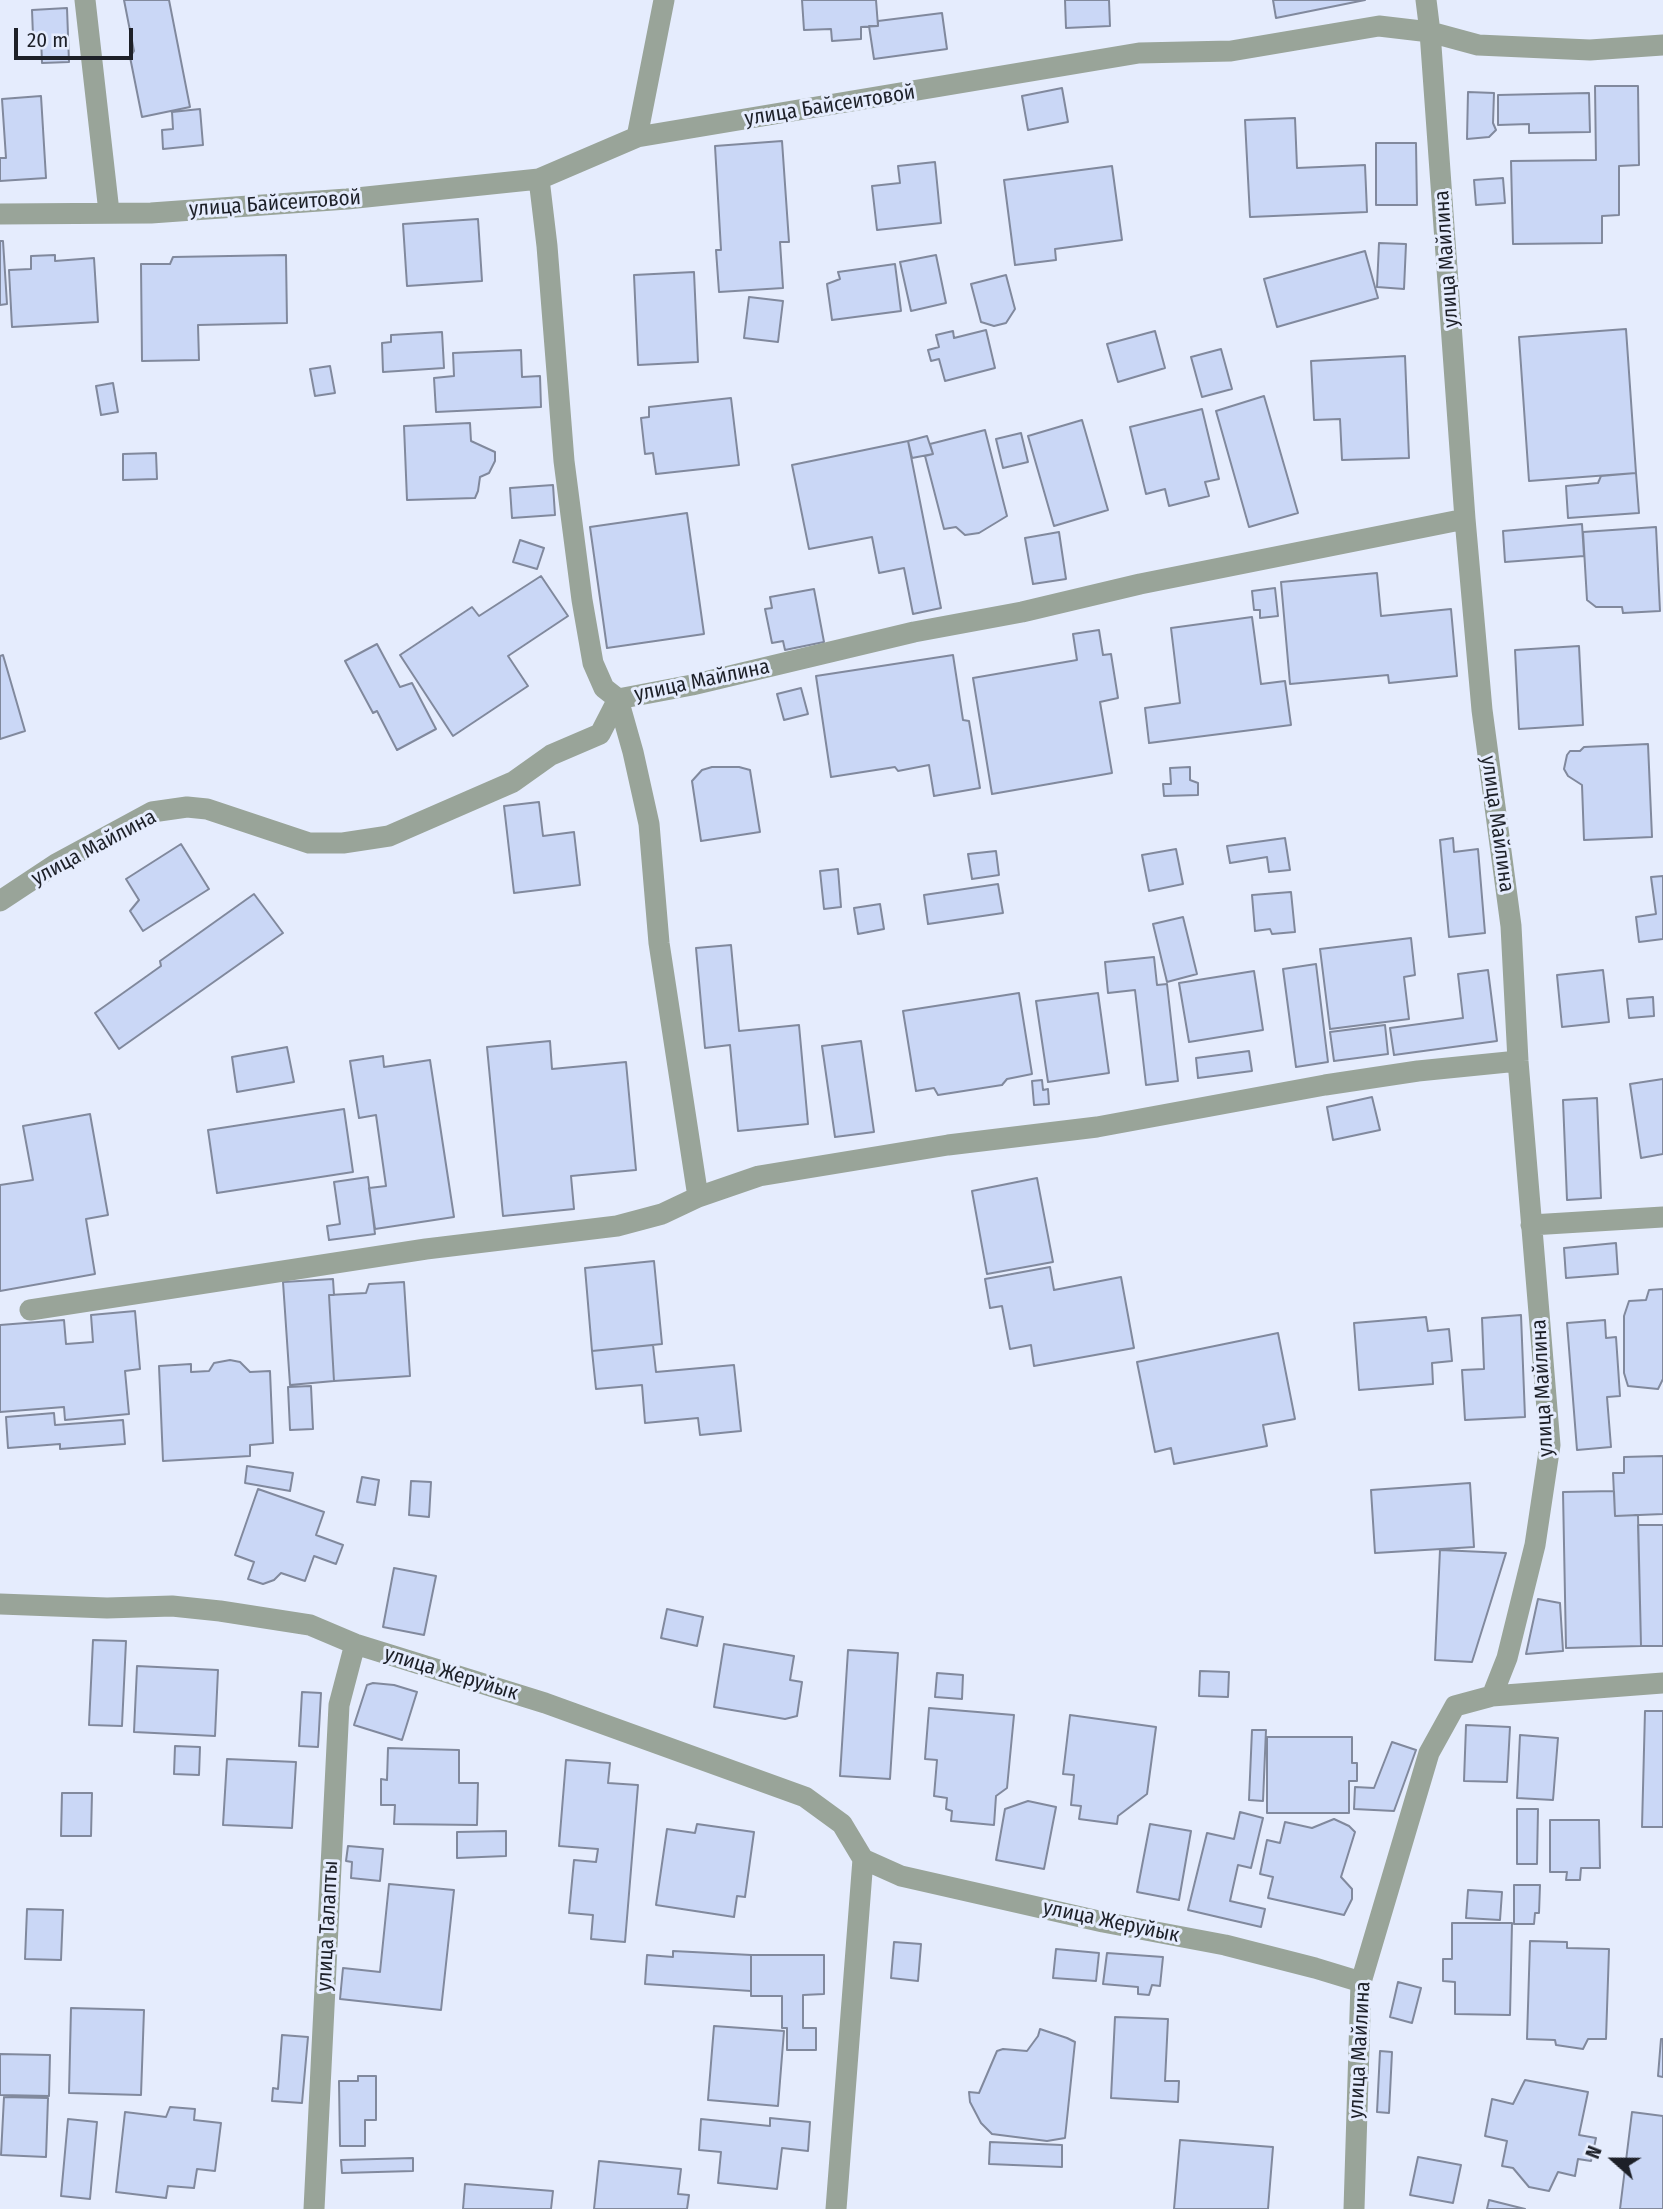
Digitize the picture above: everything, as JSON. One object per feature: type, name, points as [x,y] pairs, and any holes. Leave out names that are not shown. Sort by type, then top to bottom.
[{"type":"street","points":[[85,0],[109,212]]},
{"type":"street","points":[[637,138],[664,0]]},
{"type":"street","name":"улица Майлина","points":[[1354,2209],[1361,1982],[1429,1753],[1455,1706],[1492,1696],[1507,1658],[1535,1545],[1550,1445],[1518,1061],[1511,926],[1482,710],[1465,519],[1426,0]]},
{"type":"street","name":"улица Байсеитовой","points":[[0,214],[151,213],[347,200],[538,179],[637,138],[1139,53],[1231,51],[1379,26],[1430,32],[1478,45],[1590,50],[1663,45]]},
{"type":"street","points":[[538,179],[550,283],[564,461],[582,600],[593,663],[604,688],[618,699],[649,824],[659,943],[698,1197]]},
{"type":"street","name":"улица Майлина","points":[[0,901],[56,864],[152,812],[187,807],[207,809],[309,843],[343,843],[389,836],[513,782],[551,755],[600,734],[618,699],[692,685],[914,632],[1022,612],[1140,584],[1465,519]]},
{"type":"street","points":[[30,1310],[400,1253],[617,1226],[662,1214],[698,1197],[759,1176],[948,1145],[1097,1127],[1325,1085],[1418,1071],[1518,1061]]},
{"type":"street","points":[[1531,1225],[1663,1217]]},
{"type":"street","name":"улица Жеруйык","points":[[0,1604],[107,1608],[172,1606],[310,1625],[355,1644],[545,1703],[805,1797],[842,1824],[863,1859],[901,1876],[1103,1922],[1225,1945],[1361,1982]]},
{"type":"street","name":"улица Талапты","points":[[314,2209],[339,1705],[355,1644]]},
{"type":"street","points":[[1492,1696],[1663,1683]]},
{"type":"street","points":[[836,2209],[863,1859]]},
{"type":"building","points":[[124,0],[169,0],[190,107],[142,117],[130,57],[134,51]]},
{"type":"building","points":[[802,0],[876,0],[878,26],[861,27],[861,39],[832,41],[831,29],[804,30]]},
{"type":"building","points":[[1065,0],[1109,0],[1110,26],[1066,28]]},
{"type":"building","points":[[1273,0],[1365,0],[1276,18]]},
{"type":"building","points":[[67,8],[69,62],[42,63],[41,36],[33,36],[32,10]]},
{"type":"building","points":[[942,13],[947,49],[874,59],[869,26],[878,26],[878,21]]},
{"type":"building","points":[[1595,86],[1638,86],[1639,165],[1619,166],[1619,215],[1602,216],[1602,243],[1513,244],[1511,161],[1596,160]]},
{"type":"building","points":[[1062,88],[1068,122],[1028,130],[1022,96]]},
{"type":"building","points":[[1468,92],[1494,93],[1493,123],[1496,130],[1489,137],[1467,139]]},
{"type":"building","points":[[1589,93],[1590,132],[1529,133],[1529,124],[1498,125],[1498,95]]},
{"type":"building","points":[[41,96],[46,178],[0,181],[0,158],[6,158],[2,99]]},
{"type":"building","points":[[200,109],[203,145],[163,149],[162,130],[173,129],[172,112]]},
{"type":"building","points":[[1295,118],[1297,168],[1365,165],[1367,212],[1250,217],[1245,120]]},
{"type":"building","points":[[782,141],[789,242],[780,242],[783,288],[719,292],[716,250],[721,250],[715,146]]},
{"type":"building","points":[[1376,143],[1416,143],[1417,205],[1376,205]]},
{"type":"building","points":[[935,162],[941,223],[877,230],[872,186],[900,183],[898,166]]},
{"type":"building","points":[[1112,166],[1122,240],[1055,249],[1056,260],[1015,265],[1004,180]]},
{"type":"building","points":[[1503,178],[1505,203],[1476,205],[1474,180]]},
{"type":"building","points":[[478,219],[482,281],[407,286],[403,224]]},
{"type":"building","points":[[0,241],[3,241],[7,304],[0,305]]},
{"type":"building","points":[[1379,243],[1406,244],[1404,289],[1377,287]]},
{"type":"building","points":[[1365,251],[1378,298],[1277,327],[1264,279]]},
{"type":"building","points":[[55,255],[55,261],[94,258],[98,322],[12,327],[9,270],[31,269],[31,256]]},
{"type":"building","points":[[286,255],[287,323],[198,325],[199,360],[142,361],[141,264],[170,264],[173,257]]},
{"type":"building","points":[[936,255],[946,303],[911,311],[900,262]]},
{"type":"building","points":[[895,264],[901,311],[832,320],[827,284],[840,279],[838,272]]},
{"type":"building","points":[[694,272],[698,362],[638,365],[634,275]]},
{"type":"building","points":[[1006,275],[1015,309],[1006,323],[994,326],[981,322],[971,284]]},
{"type":"building","points":[[749,297],[783,301],[778,342],[744,338]]},
{"type":"building","points":[[1626,329],[1636,473],[1529,481],[1519,337]]},
{"type":"building","points":[[986,330],[995,368],[945,381],[939,359],[931,361],[928,350],[939,347],[936,335],[953,331],[954,338]]},
{"type":"building","points":[[1155,331],[1165,368],[1118,382],[1107,344]]},
{"type":"building","points":[[442,332],[444,368],[383,372],[382,343],[391,342],[391,335]]},
{"type":"building","points":[[1221,349],[1232,389],[1202,397],[1191,357]]},
{"type":"building","points":[[521,350],[522,377],[540,376],[541,407],[436,412],[434,378],[454,376],[453,353]]},
{"type":"building","points":[[1405,356],[1409,458],[1342,460],[1340,419],[1314,420],[1311,361]]},
{"type":"building","points":[[330,366],[335,393],[315,396],[310,369]]},
{"type":"building","points":[[113,383],[118,412],[101,415],[96,386]]},
{"type":"building","points":[[1264,396],[1298,513],[1249,527],[1216,411]]},
{"type":"building","points":[[731,398],[739,465],[656,474],[653,453],[645,454],[641,418],[649,417],[649,407]]},
{"type":"building","points":[[1202,409],[1219,479],[1205,482],[1209,496],[1169,506],[1165,489],[1146,494],[1130,427]]},
{"type":"building","points":[[1082,420],[1108,510],[1054,526],[1028,436]]},
{"type":"building","points":[[470,423],[471,441],[495,452],[495,461],[489,473],[480,477],[475,498],[407,500],[404,426]]},
{"type":"building","points":[[985,430],[1007,516],[979,533],[965,535],[956,527],[944,529],[925,456],[933,454],[930,444]]},
{"type":"building","points":[[1021,433],[1028,462],[1003,468],[996,439]]},
{"type":"building","points":[[927,436],[933,454],[912,458],[908,441]]},
{"type":"building","points":[[908,441],[941,608],[913,614],[904,568],[879,573],[872,537],[809,549],[792,465]]},
{"type":"building","points":[[156,453],[157,479],[123,480],[123,454]]},
{"type":"building","points":[[1636,473],[1639,513],[1568,518],[1566,486],[1598,483],[1601,476]]},
{"type":"building","points":[[553,485],[555,515],[512,518],[510,488]]},
{"type":"building","points":[[687,513],[704,634],[607,648],[590,527]]},
{"type":"building","points":[[1582,524],[1584,556],[1505,562],[1503,531]]},
{"type":"building","points":[[1656,527],[1660,611],[1623,613],[1622,607],[1596,607],[1587,600],[1583,532]]},
{"type":"building","points":[[1059,532],[1066,579],[1033,584],[1025,538]]},
{"type":"building","points":[[520,540],[544,548],[537,569],[513,562]]},
{"type":"building","points":[[1377,573],[1381,616],[1451,609],[1457,676],[1389,683],[1388,675],[1290,684],[1281,582]]},
{"type":"building","points":[[541,576],[568,616],[508,656],[528,686],[453,736],[400,655],[472,607],[479,616]]},
{"type":"building","points":[[1275,588],[1278,616],[1260,618],[1260,610],[1254,610],[1252,591]]},
{"type":"building","points":[[814,589],[824,642],[785,650],[783,641],[772,643],[765,609],[772,608],[770,597]]},
{"type":"building","points":[[1252,617],[1261,684],[1285,681],[1291,725],[1149,743],[1145,708],[1180,703],[1171,628]]},
{"type":"building","points":[[1099,630],[1103,655],[1111,654],[1118,698],[1100,702],[1112,773],[992,794],[973,678],[1077,660],[1073,634]]},
{"type":"building","points":[[377,644],[400,687],[412,683],[436,729],[397,750],[377,711],[373,713],[345,661]]},
{"type":"building","points":[[1579,646],[1583,725],[1519,729],[1515,650]]},
{"type":"building","points":[[3,655],[25,731],[0,739],[0,656]]},
{"type":"building","points":[[953,655],[963,720],[969,721],[980,788],[934,796],[929,765],[898,771],[895,767],[831,777],[816,676]]},
{"type":"building","points":[[801,688],[808,714],[784,720],[777,694]]},
{"type":"building","points":[[1648,744],[1652,837],[1584,840],[1582,785],[1568,776],[1564,769],[1567,755],[1570,751],[1580,751],[1584,747]]},
{"type":"building","points":[[712,767],[739,767],[750,770],[760,832],[701,841],[692,781],[702,770]]},
{"type":"building","points":[[1190,767],[1190,780],[1198,783],[1198,795],[1164,796],[1163,784],[1171,784],[1170,768]]},
{"type":"building","points":[[539,802],[543,836],[574,832],[580,885],[514,893],[504,806]]},
{"type":"building","points":[[1285,838],[1290,870],[1269,872],[1267,857],[1230,863],[1227,846]]},
{"type":"building","points":[[1453,838],[1454,852],[1478,849],[1485,933],[1449,937],[1440,840]]},
{"type":"building","points":[[181,844],[209,889],[143,931],[130,911],[139,900],[126,879]]},
{"type":"building","points":[[1176,849],[1183,884],[1149,891],[1142,855]]},
{"type":"building","points":[[996,851],[999,875],[972,879],[968,854]]},
{"type":"building","points":[[838,869],[841,907],[824,909],[820,871]]},
{"type":"building","points":[[1663,876],[1663,939],[1639,942],[1636,917],[1656,914],[1651,877]]},
{"type":"building","points":[[998,884],[1003,913],[928,924],[924,895]]},
{"type":"building","points":[[1291,892],[1295,932],[1272,934],[1270,929],[1255,931],[1252,895]]},
{"type":"building","points":[[254,894],[283,933],[119,1049],[95,1013],[161,966],[160,961]]},
{"type":"building","points":[[880,904],[884,929],[858,934],[854,908]]},
{"type":"building","points":[[1183,917],[1197,974],[1167,982],[1153,924]]},
{"type":"building","points":[[1411,938],[1415,975],[1404,977],[1409,1019],[1330,1029],[1320,949]]},
{"type":"building","points":[[731,945],[739,1031],[799,1025],[808,1124],[738,1131],[730,1045],[705,1048],[696,948]]},
{"type":"building","points":[[1154,957],[1157,985],[1167,984],[1178,1081],[1146,1085],[1135,990],[1108,993],[1105,962]]},
{"type":"building","points":[[1316,964],[1328,1062],[1296,1067],[1283,969]]},
{"type":"building","points":[[1488,970],[1497,1041],[1394,1055],[1390,1028],[1463,1018],[1458,974]]},
{"type":"building","points":[[1603,970],[1609,1022],[1562,1027],[1557,975]]},
{"type":"building","points":[[1254,971],[1263,1030],[1189,1042],[1179,983]]},
{"type":"building","points":[[1019,993],[1032,1074],[1007,1079],[1002,1085],[938,1095],[934,1088],[916,1091],[903,1011]]},
{"type":"building","points":[[1098,993],[1109,1073],[1048,1082],[1036,1001]]},
{"type":"building","points":[[1653,997],[1654,1016],[1629,1018],[1627,999]]},
{"type":"building","points":[[1385,1025],[1388,1054],[1334,1061],[1330,1032]]},
{"type":"building","points":[[550,1041],[552,1069],[626,1062],[636,1170],[571,1176],[574,1209],[503,1216],[487,1047]]},
{"type":"building","points":[[861,1041],[874,1132],[835,1137],[822,1046]]},
{"type":"building","points":[[287,1047],[294,1082],[237,1092],[232,1057]]},
{"type":"building","points":[[1249,1051],[1252,1071],[1198,1078],[1196,1058]]},
{"type":"building","points":[[383,1056],[384,1067],[430,1060],[454,1217],[375,1229],[369,1188],[386,1186],[376,1115],[359,1118],[350,1061]]},
{"type":"building","points":[[1663,1079],[1663,1154],[1641,1158],[1630,1084]]},
{"type":"building","points":[[1042,1080],[1043,1090],[1048,1089],[1049,1104],[1034,1105],[1032,1081]]},
{"type":"building","points":[[1372,1097],[1380,1130],[1333,1140],[1327,1107]]},
{"type":"building","points":[[1597,1098],[1601,1198],[1567,1200],[1563,1100]]},
{"type":"building","points":[[344,1109],[353,1172],[217,1193],[208,1130]]},
{"type":"building","points":[[90,1114],[108,1215],[86,1219],[95,1274],[0,1291],[0,1185],[33,1180],[23,1126]]},
{"type":"building","points":[[368,1177],[375,1234],[329,1240],[327,1226],[340,1224],[334,1182]]},
{"type":"building","points":[[1037,1178],[1053,1262],[987,1274],[972,1191]]},
{"type":"building","points":[[1616,1243],[1618,1274],[1566,1278],[1564,1248]]},
{"type":"building","points":[[654,1261],[662,1344],[592,1351],[585,1268]]},
{"type":"building","points":[[1050,1267],[1054,1290],[1121,1277],[1134,1348],[1034,1366],[1031,1345],[1010,1349],[1002,1306],[990,1308],[985,1279]]},
{"type":"building","points":[[333,1279],[334,1295],[329,1295],[334,1381],[290,1385],[283,1282]]},
{"type":"building","points":[[404,1282],[410,1376],[334,1381],[329,1295],[366,1293],[369,1284]]},
{"type":"building","points":[[1663,1289],[1663,1379],[1658,1389],[1628,1386],[1624,1373],[1624,1316],[1629,1301],[1646,1300],[1649,1290]]},
{"type":"building","points":[[135,1311],[140,1369],[125,1371],[129,1414],[65,1420],[64,1407],[0,1412],[0,1325],[64,1320],[66,1344],[93,1342],[91,1315]]},
{"type":"building","points":[[1521,1315],[1525,1417],[1465,1420],[1462,1370],[1484,1369],[1482,1318]]},
{"type":"building","points":[[1426,1317],[1428,1331],[1449,1329],[1452,1361],[1432,1363],[1433,1384],[1359,1390],[1354,1323]]},
{"type":"building","points":[[1605,1320],[1606,1338],[1616,1337],[1620,1396],[1607,1397],[1611,1447],[1577,1450],[1567,1323]]},
{"type":"building","points":[[1278,1333],[1295,1419],[1263,1425],[1267,1446],[1174,1464],[1171,1448],[1155,1452],[1137,1362]]},
{"type":"building","points":[[653,1345],[656,1372],[734,1365],[741,1431],[700,1435],[698,1418],[645,1423],[642,1385],[596,1389],[592,1351]]},
{"type":"building","points":[[230,1360],[240,1362],[250,1372],[270,1371],[273,1443],[250,1445],[250,1456],[163,1461],[159,1366],[191,1364],[191,1372],[209,1371],[214,1363]]},
{"type":"building","points":[[311,1386],[313,1429],[290,1430],[288,1387]]},
{"type":"building","points":[[54,1413],[55,1425],[123,1420],[125,1444],[60,1449],[60,1444],[8,1448],[6,1417]]},
{"type":"building","points":[[1663,1456],[1663,1514],[1615,1516],[1613,1473],[1624,1473],[1624,1457]]},
{"type":"building","points":[[247,1466],[293,1473],[290,1491],[245,1483]]},
{"type":"building","points":[[362,1477],[379,1480],[375,1505],[357,1502]]},
{"type":"building","points":[[411,1481],[431,1482],[429,1517],[409,1515]]},
{"type":"building","points":[[1470,1483],[1474,1547],[1375,1553],[1371,1490]]},
{"type":"building","points":[[258,1489],[324,1512],[316,1535],[343,1545],[336,1564],[314,1556],[305,1581],[281,1573],[274,1580],[263,1584],[248,1579],[254,1562],[235,1555]]},
{"type":"building","points":[[1614,1491],[1615,1516],[1638,1515],[1641,1646],[1566,1648],[1563,1492]]},
{"type":"building","points":[[1638,1525],[1663,1525],[1663,1646],[1641,1646]]},
{"type":"building","points":[[1440,1550],[1506,1553],[1472,1662],[1435,1660]]},
{"type":"building","points":[[394,1568],[436,1576],[424,1635],[383,1627]]},
{"type":"building","points":[[1538,1599],[1560,1603],[1563,1651],[1526,1654]]},
{"type":"building","points":[[667,1609],[703,1617],[697,1646],[661,1638]]},
{"type":"building","points":[[93,1640],[126,1641],[122,1726],[89,1725]]},
{"type":"building","points":[[724,1644],[794,1656],[790,1680],[802,1682],[797,1716],[785,1719],[714,1707]]},
{"type":"building","points":[[848,1650],[898,1653],[890,1779],[840,1776]]},
{"type":"building","points":[[137,1666],[218,1670],[215,1736],[134,1732]]},
{"type":"building","points":[[1200,1671],[1229,1672],[1228,1697],[1199,1696]]},
{"type":"building","points":[[937,1673],[963,1675],[962,1699],[935,1697]]},
{"type":"building","points":[[367,1685],[394,1685],[417,1692],[402,1740],[354,1725]]},
{"type":"building","points":[[302,1692],[321,1693],[318,1747],[299,1746]]},
{"type":"building","points":[[929,1708],[1014,1715],[1007,1788],[996,1796],[994,1825],[951,1821],[952,1811],[946,1809],[947,1798],[934,1796],[937,1760],[925,1759]]},
{"type":"building","points":[[1645,1711],[1663,1711],[1663,1827],[1642,1827]]},
{"type":"building","points":[[1070,1715],[1156,1727],[1147,1794],[1118,1816],[1117,1824],[1079,1819],[1081,1806],[1071,1805],[1074,1775],[1063,1774]]},
{"type":"building","points":[[1466,1725],[1510,1727],[1507,1782],[1464,1781]]},
{"type":"building","points":[[1252,1730],[1266,1730],[1263,1801],[1249,1800]]},
{"type":"building","points":[[1520,1735],[1558,1738],[1553,1800],[1517,1798]]},
{"type":"building","points":[[1267,1737],[1352,1737],[1352,1763],[1357,1763],[1357,1781],[1349,1781],[1349,1813],[1267,1813]]},
{"type":"building","points":[[1392,1742],[1416,1750],[1394,1811],[1354,1809],[1355,1787],[1374,1788]]},
{"type":"building","points":[[175,1746],[200,1747],[199,1775],[174,1774]]},
{"type":"building","points":[[388,1748],[459,1750],[459,1783],[478,1783],[477,1825],[394,1824],[395,1805],[381,1805],[381,1779],[387,1780]]},
{"type":"building","points":[[227,1759],[296,1762],[292,1828],[223,1825]]},
{"type":"building","points":[[566,1760],[610,1763],[608,1783],[638,1785],[625,1942],[591,1939],[593,1915],[569,1913],[574,1860],[596,1862],[598,1849],[559,1846]]},
{"type":"building","points":[[62,1793],[92,1793],[91,1836],[61,1836]]},
{"type":"building","points":[[1028,1801],[1056,1807],[1044,1869],[996,1860],[1005,1809]]},
{"type":"building","points":[[1517,1809],[1538,1809],[1537,1864],[1517,1864]]},
{"type":"building","points":[[1240,1812],[1263,1818],[1251,1868],[1238,1865],[1230,1901],[1265,1909],[1261,1927],[1188,1910],[1207,1833],[1234,1839]]},
{"type":"building","points":[[1334,1819],[1355,1832],[1341,1877],[1352,1889],[1352,1899],[1344,1915],[1268,1898],[1273,1877],[1260,1874],[1267,1840],[1280,1843],[1285,1822],[1312,1828]]},
{"type":"building","points":[[1550,1820],[1599,1820],[1600,1868],[1581,1868],[1580,1880],[1566,1880],[1567,1872],[1550,1872]]},
{"type":"building","points":[[697,1824],[754,1832],[745,1897],[737,1896],[734,1917],[656,1905],[667,1829],[695,1833]]},
{"type":"building","points":[[1150,1824],[1191,1831],[1179,1900],[1137,1892]]},
{"type":"building","points":[[506,1831],[506,1856],[457,1858],[457,1832]]},
{"type":"building","points":[[348,1846],[383,1849],[380,1881],[351,1878],[352,1862],[346,1861]]},
{"type":"building","points":[[389,1884],[454,1890],[441,2010],[340,1999],[343,1968],[380,1972]]},
{"type":"building","points":[[1514,1885],[1540,1885],[1539,1913],[1535,1913],[1534,1924],[1514,1924]]},
{"type":"building","points":[[1468,1890],[1502,1892],[1500,1920],[1466,1918]]},
{"type":"building","points":[[27,1909],[63,1910],[61,1960],[25,1959]]},
{"type":"building","points":[[1452,1923],[1512,1923],[1510,2015],[1455,2014],[1455,1982],[1443,1981],[1443,1959],[1452,1959]]},
{"type":"building","points":[[1530,1941],[1567,1942],[1567,1948],[1609,1949],[1606,2039],[1588,2039],[1583,2049],[1556,2045],[1555,2040],[1527,2039]]},
{"type":"building","points":[[894,1942],[921,1944],[918,1981],[891,1978]]},
{"type":"building","points":[[1056,1949],[1099,1953],[1096,1981],[1053,1978]]},
{"type":"building","points":[[673,1951],[751,1955],[751,1991],[645,1984],[647,1955],[673,1957]]},
{"type":"building","points":[[1107,1953],[1163,1957],[1160,1986],[1152,1985],[1149,1995],[1138,1994],[1138,1987],[1103,1984]]},
{"type":"building","points":[[751,1955],[824,1955],[824,1994],[803,1995],[803,2028],[816,2028],[816,2050],[787,2050],[787,2028],[782,2028],[782,1996],[751,1996]]},
{"type":"building","points":[[1398,1982],[1421,1988],[1412,2023],[1390,2017]]},
{"type":"building","points":[[71,2008],[144,2010],[141,2095],[69,2093]]},
{"type":"building","points":[[1115,2017],[1168,2019],[1165,2081],[1179,2081],[1178,2102],[1111,2098]]},
{"type":"building","points":[[714,2026],[784,2031],[778,2106],[708,2100]]},
{"type":"building","points":[[1040,2029],[1075,2042],[1065,2138],[1047,2141],[992,2134],[981,2123],[970,2102],[969,2092],[979,2093],[997,2051],[1027,2051]]},
{"type":"building","points":[[282,2035],[308,2037],[302,2103],[272,2101],[273,2088],[278,2089]]},
{"type":"building","points":[[1663,2039],[1663,2077],[1658,2076]]},
{"type":"building","points":[[1380,2051],[1392,2052],[1389,2113],[1377,2112]]},
{"type":"building","points":[[0,2054],[50,2055],[49,2096],[0,2095]]},
{"type":"building","points":[[358,2076],[376,2076],[376,2120],[365,2120],[365,2146],[340,2146],[339,2081],[358,2081]]},
{"type":"building","points":[[1525,2080],[1588,2092],[1579,2135],[1596,2138],[1591,2161],[1578,2159],[1575,2176],[1558,2172],[1549,2191],[1529,2187],[1513,2168],[1502,2166],[1507,2141],[1485,2136],[1492,2099],[1513,2104]]},
{"type":"building","points":[[4,2097],[48,2098],[46,2157],[1,2155]]},
{"type":"building","points":[[170,2107],[195,2109],[194,2120],[221,2123],[215,2171],[197,2169],[194,2188],[168,2186],[166,2198],[116,2192],[125,2112],[166,2117]]},
{"type":"building","points":[[1632,2112],[1663,2116],[1663,2209],[1620,2209]]},
{"type":"building","points":[[770,2118],[810,2122],[808,2151],[782,2148],[777,2189],[718,2183],[721,2152],[699,2150],[701,2119],[770,2126]]},
{"type":"building","points":[[68,2119],[97,2122],[90,2199],[61,2196]]},
{"type":"building","points":[[1180,2140],[1273,2147],[1268,2209],[1174,2209]]},
{"type":"building","points":[[990,2142],[1062,2145],[1062,2167],[989,2164]]},
{"type":"building","points":[[1418,2157],[1461,2165],[1453,2203],[1410,2195]]},
{"type":"building","points":[[413,2158],[413,2171],[342,2173],[341,2160]]},
{"type":"building","points":[[599,2161],[681,2169],[678,2194],[689,2195],[687,2209],[594,2209]]},
{"type":"building","points":[[465,2184],[553,2191],[551,2209],[463,2209]]},
{"type":"building","points":[[1489,2200],[1525,2209],[1487,2209]]}]
